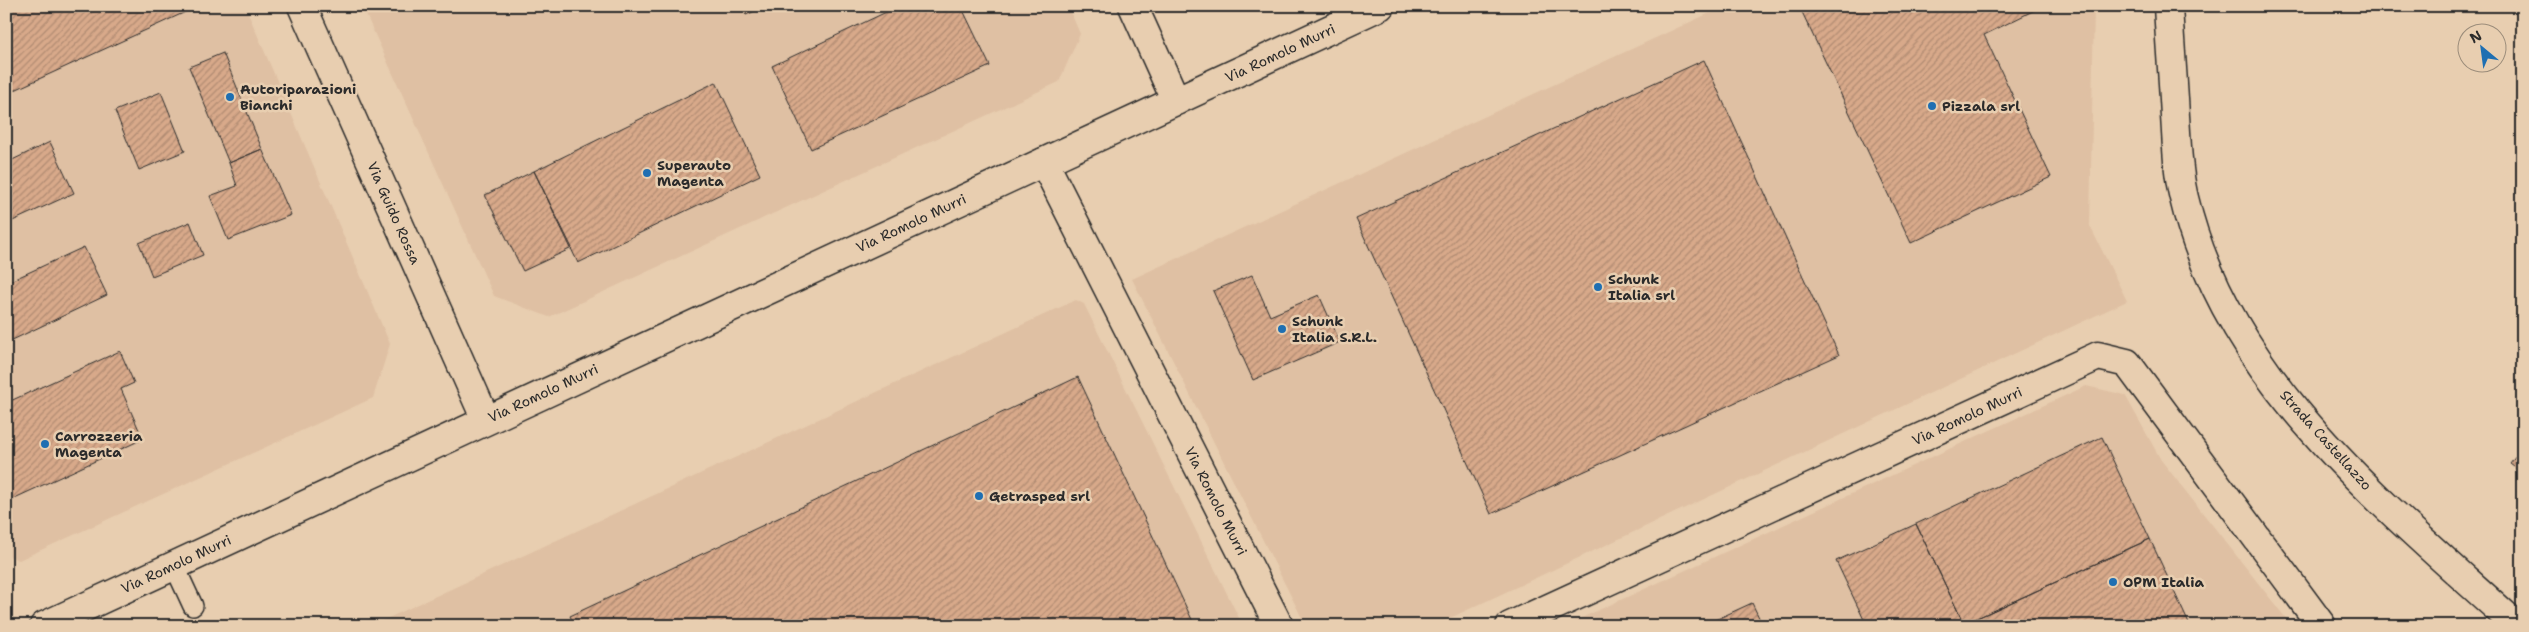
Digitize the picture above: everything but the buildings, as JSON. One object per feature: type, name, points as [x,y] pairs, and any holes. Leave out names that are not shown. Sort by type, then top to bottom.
[{"type":"street","name":"Via Guido Rossa","points":[[302,6],[486,420]]},
{"type":"street","points":[[1133,6],[1176,101]]},
{"type":"street","name":"Via Romolo Murri","points":[[44,626],[1380,6]]},
{"type":"street","name":"Strada Castellazzo","points":[[2168,6],[2178,163],[2191,228],[2208,273],[2261,366],[2297,412],[2378,498],[2517,626]]},
{"type":"street","name":"Via Romolo Murri","points":[[1044,162],[1279,626]]},
{"type":"street","name":"Via Romolo Murri","points":[[1510,626],[2098,356],[2127,362],[2322,626]]},
{"type":"lane","points":[[174,565],[193,606]]},
{"type":"shaded area","points":[[6,6],[245,6],[390,344],[373,398],[19,560],[6,555]]},
{"type":"shaded area","points":[[362,6],[1068,6],[1080,34],[1059,82],[549,317],[494,296]]},
{"type":"shaded area","points":[[1725,6],[2094,6],[2090,226],[2127,301],[1433,626],[1306,626],[1132,279]]},
{"type":"shaded area","points":[[1076,300],[1084,304],[1243,626],[371,626]]},
{"type":"shaded area","points":[[2086,386],[2125,395],[2161,460],[2292,626],[1564,626]]},
{"type":"place","name":"Autoriparazioni Bianchi","points":[[230,97]]},
{"type":"place","name":"Pizzala srl","points":[[1932,106]]},
{"type":"place","name":"Superauto Magenta","points":[[647,173]]},
{"type":"place","name":"Schunk Italia srl","points":[[1598,287]]},
{"type":"place","name":"Schunk Italia S.R.L.","points":[[1282,329]]},
{"type":"place","name":"Carrozzeria Magenta","points":[[45,444]]},
{"type":"place","name":"Getrasped srl","points":[[979,496]]},
{"type":"place","name":"OPM Italia","points":[[2113,582]]}]
